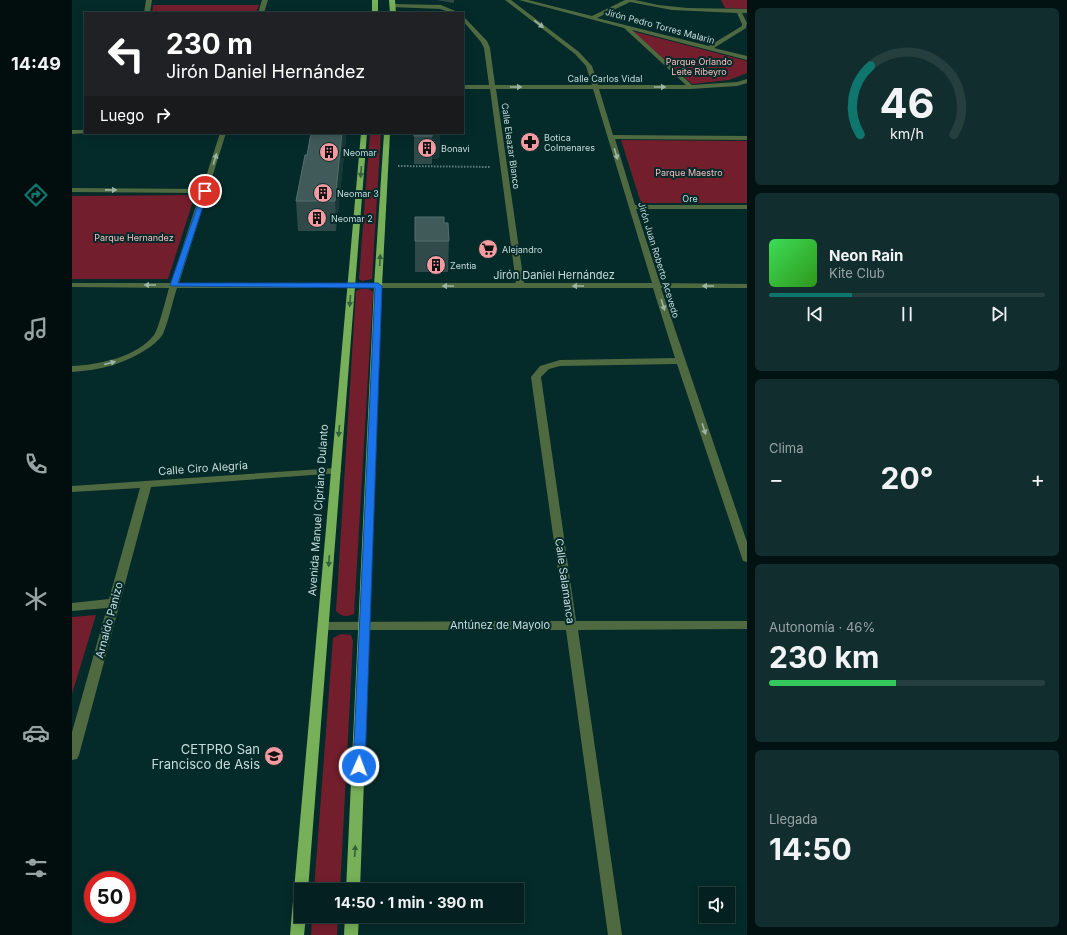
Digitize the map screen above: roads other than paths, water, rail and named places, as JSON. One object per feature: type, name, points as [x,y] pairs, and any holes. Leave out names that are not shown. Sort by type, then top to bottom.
[{"type":"main road","points":[[375,0],[375,12]]},
{"type":"main road","name":"Avenida Manuel Cipriano Dulanto","points":[[302,883],[364,134]]},
{"type":"main road","points":[[353,883],[378,286],[386,134]]},
{"type":"main road","name":"Avenida Manuel Cipriano Dulanto","points":[[297,935],[298,923]]},
{"type":"main road","points":[[351,935],[352,923]]},
{"type":"street","points":[[147,12],[149,0]]},
{"type":"street","points":[[261,12],[265,0]]},
{"type":"street","name":"Jirón Juan Roberto Acevedo","points":[[508,0],[585,61],[589,66],[657,287],[747,558]]},
{"type":"street","name":"Jirón Pedro Torres Malarin","points":[[522,0],[747,58]]},
{"type":"street","points":[[593,18],[629,0],[673,9],[747,11]]},
{"type":"street","points":[[393,3],[441,7],[455,12]]},
{"type":"street","points":[[528,15],[534,11],[552,7]]},
{"type":"street","points":[[710,48],[744,27],[745,24],[739,11]]},
{"type":"street","name":"Calle Eleazar Blanco","points":[[464,19],[484,41],[494,87],[520,286]]},
{"type":"street","points":[[626,26],[691,87]]},
{"type":"street","name":"Calle Carlos Vidal","points":[[464,87],[691,87],[737,84],[747,81]]},
{"type":"street","points":[[737,84],[747,88]]},
{"type":"street","points":[[72,132],[84,132]]},
{"type":"street","points":[[72,369],[111,364],[146,348],[158,335],[223,134]]},
{"type":"street","points":[[611,137],[747,138]]},
{"type":"street","points":[[72,190],[205,191]]},
{"type":"street","name":"Ore","points":[[633,207],[747,207]]},
{"type":"street","name":"Jirón Daniel Hernández","points":[[72,285],[747,286]]},
{"type":"street","name":"Calle Salamanca","points":[[615,935],[536,377],[540,369],[547,365],[560,363],[681,361]]},
{"type":"street","name":"Calle Ciro Alegría","points":[[72,489],[336,471]]},
{"type":"street","name":"Arnaldo Panizo","points":[[72,755],[146,485]]},
{"type":"street","points":[[72,606],[114,604]]},
{"type":"street","name":"Antúnez de Mayolo","points":[[324,626],[571,624],[747,625]]},
{"type":"place","name":"Botica Colmenares","points":[[530,142]]},
{"type":"place","name":"Bonavi","points":[[427,148]]},
{"type":"place","name":"Neomar","points":[[329,152]]},
{"type":"place","name":"Neomar 3","points":[[323,193]]},
{"type":"place","name":"Neomar 2","points":[[317,218]]},
{"type":"place","name":"Alejandro","points":[[488,249]]},
{"type":"place","name":"Zentia","points":[[436,265]]},
{"type":"place","name":"CETPRO San Francisco de Asis","points":[[274,756]]},
{"type":"park label","name":"Parque Orlando Leite Ribeyro","points":[[699,66]]},
{"type":"park label","name":"Parque Maestro","points":[[689,172]]},
{"type":"park label","name":"Parque Hernandez","points":[[134,237]]}]
